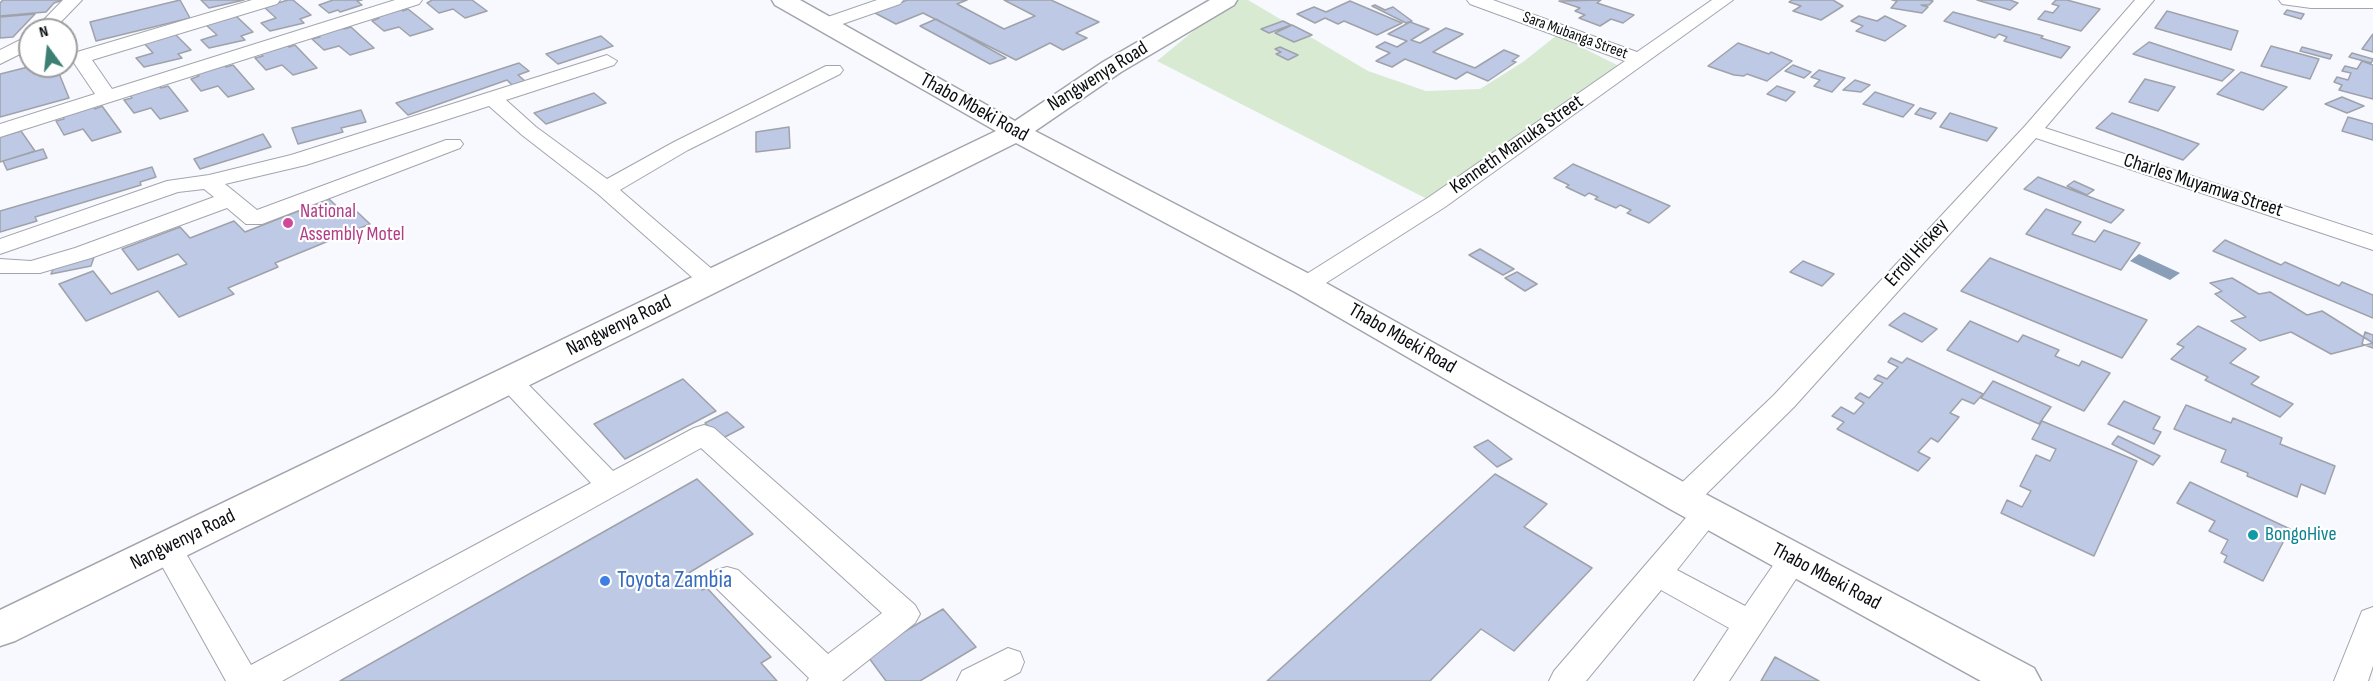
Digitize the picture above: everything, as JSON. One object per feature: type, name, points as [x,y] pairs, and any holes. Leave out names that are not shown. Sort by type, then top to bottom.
[{"type":"main road","name":"Thabo Mbeki Road","points":[[783,0],[1016,132],[1306,285],[1695,506],[2019,681]]},
{"type":"main road","name":"Nangwenya Road","points":[[0,629],[1016,132],[1112,67],[1226,0]]},
{"type":"street","points":[[54,18],[73,0]]},
{"type":"street","points":[[107,97],[82,60],[84,56],[271,0]]},
{"type":"street","points":[[0,131],[413,0]]},
{"type":"street","points":[[825,24],[894,0]]},
{"type":"street","name":"Sara Mubanga Street","points":[[1476,0],[1640,60]]},
{"type":"street","name":"Kenneth Manuka Street","points":[[1306,285],[1437,202],[1724,0]]},
{"type":"street","name":"Erroll Hickey","points":[[1566,681],[1657,573],[1695,506],[1784,401],[2032,130],[2145,0]]},
{"type":"street","points":[[2288,0],[2321,3],[2373,3]]},
{"type":"street","points":[[0,58],[18,47]]},
{"type":"street","points":[[0,246],[175,186],[209,182],[298,160],[607,61]]},
{"type":"street","points":[[606,189],[681,146],[832,70]]},
{"type":"street","points":[[492,98],[529,131],[606,189],[711,281]]},
{"type":"street","name":"Charles Muyamwa Street","points":[[2032,130],[2373,243]]},
{"type":"street","points":[[209,182],[254,219],[453,144]]},
{"type":"street","points":[[0,266],[32,268],[83,253],[230,199]]},
{"type":"street","points":[[509,380],[610,485]]},
{"type":"street","points":[[252,681],[704,435],[904,614],[825,678],[727,579]]},
{"type":"street","points":[[167,548],[243,681]]},
{"type":"street","points":[[1711,681],[1794,559]]},
{"type":"street","points":[[1657,573],[1750,624]]},
{"type":"street","points":[[2351,681],[2373,620]]},
{"type":"street","points":[[974,681],[1008,662]]},
{"type":"green space","points":[[1231,0],[1248,0],[1368,71],[1426,91],[1480,89],[1523,62],[1557,35],[1625,69],[1431,201],[1157,61]]},
{"type":"water","points":[[2139,254],[2180,273],[2170,280],[2130,261]]},
{"type":"building","points":[[3,0],[63,0],[54,3],[46,12],[0,16],[0,3]]},
{"type":"building","points":[[180,0],[190,18],[96,41],[90,22]]},
{"type":"building","points":[[201,0],[244,0],[209,8]]},
{"type":"building","points":[[293,0],[311,15],[300,19],[304,23],[270,31],[261,23],[276,18],[264,7]]},
{"type":"building","points":[[333,0],[362,0],[357,1],[362,5],[340,12],[338,10],[329,13],[319,5]]},
{"type":"building","points":[[432,0],[472,0],[487,11],[465,18],[453,9],[439,13],[427,3]]},
{"type":"building","points":[[907,0],[967,0],[957,4],[1004,29],[1035,16],[1004,0],[1051,0],[1099,22],[1076,33],[1087,38],[1063,50],[1050,43],[1016,60],[923,13],[896,24],[875,13]]},
{"type":"building","points":[[1601,0],[1597,3],[1634,15],[1623,23],[1611,19],[1600,26],[1579,18],[1585,15],[1575,11],[1580,8],[1559,1]]},
{"type":"building","points":[[1792,0],[1833,0],[1843,6],[1821,20],[1793,11],[1801,6],[1789,2]]},
{"type":"building","points":[[1892,0],[1933,1],[1929,5],[1921,5],[1928,7],[1922,13],[1891,8],[1897,1]]},
{"type":"building","points":[[1977,0],[2010,0],[2018,3],[2010,10]]},
{"type":"building","points":[[2056,0],[2067,0],[2100,9],[2081,31],[2038,19],[2045,11],[2053,13],[2059,6],[2052,4]]},
{"type":"building","points":[[1350,1],[1402,23],[1377,35],[1344,21],[1338,24],[1325,18],[1315,23],[1297,14],[1314,7],[1326,12]]},
{"type":"building","points":[[1375,5],[1385,10],[1393,7],[1412,21],[1406,23],[1372,6]]},
{"type":"building","points":[[399,8],[403,11],[408,9],[433,29],[410,36],[399,27],[384,31],[372,21],[379,18],[375,15]]},
{"type":"building","points":[[2287,10],[2304,14],[2301,19],[2284,14]]},
{"type":"building","points":[[2167,11],[2238,31],[2231,50],[2155,28]]},
{"type":"building","points":[[1953,12],[2043,36],[2041,38],[2070,47],[2061,58],[2004,41],[2007,37],[1999,34],[1995,38],[1944,21]]},
{"type":"building","points":[[35,14],[31,18],[18,18],[18,32],[13,37],[0,38],[0,17]]},
{"type":"building","points":[[235,15],[253,32],[241,36],[245,40],[209,48],[201,40],[217,35],[205,24]]},
{"type":"building","points":[[1859,16],[1877,21],[1885,16],[1906,26],[1885,41],[1856,31],[1863,26],[1851,21]]},
{"type":"building","points":[[936,19],[1006,58],[990,64],[920,26]]},
{"type":"building","points":[[1283,21],[1291,25],[1269,33],[1261,29]]},
{"type":"building","points":[[1410,22],[1429,29],[1411,40],[1420,43],[1446,28],[1463,34],[1433,52],[1475,68],[1504,50],[1519,56],[1512,61],[1516,62],[1488,81],[1467,72],[1456,79],[1405,59],[1392,67],[1376,61],[1390,53],[1376,47],[1385,42],[1397,47],[1407,41],[1388,34]]},
{"type":"building","points":[[1292,25],[1312,35],[1294,42],[1275,33]]},
{"type":"building","points":[[341,26],[344,29],[351,27],[374,48],[350,55],[339,46],[324,50],[312,39],[320,37],[316,34]]},
{"type":"building","points":[[173,32],[191,50],[178,54],[182,58],[144,67],[136,58],[153,53],[142,41]]},
{"type":"building","points":[[2373,34],[2373,52],[2362,49]]},
{"type":"building","points":[[601,36],[613,46],[558,64],[546,54]]},
{"type":"building","points":[[2149,42],[2234,70],[2222,81],[2133,54]]},
{"type":"building","points":[[1738,43],[1769,54],[1771,52],[1792,61],[1767,81],[1747,74],[1734,75],[1708,66]]},
{"type":"building","points":[[286,44],[289,47],[295,45],[317,68],[293,75],[282,65],[266,70],[255,58],[263,56],[259,52]]},
{"type":"building","points":[[2271,46],[2319,59],[2310,79],[2261,66]]},
{"type":"building","points":[[1280,47],[1298,55],[1288,60],[1276,54],[1281,52],[1275,49]]},
{"type":"building","points":[[2302,47],[2332,55],[2330,59],[2300,51]]},
{"type":"building","points":[[2352,53],[2373,60],[2371,63],[2349,57]]},
{"type":"building","points":[[2362,61],[2373,65],[2373,99],[2339,90],[2342,85],[2334,82],[2337,77],[2348,80],[2351,73],[2342,71],[2345,66],[2357,69]]},
{"type":"building","points":[[519,63],[529,71],[518,75],[525,81],[512,85],[507,80],[408,115],[396,103]]},
{"type":"building","points":[[224,64],[226,67],[233,65],[254,89],[228,97],[218,86],[201,91],[191,79],[199,76],[196,73]]},
{"type":"building","points":[[1793,65],[1811,72],[1804,78],[1785,71]]},
{"type":"building","points":[[18,70],[18,78],[61,78],[69,98],[0,117],[0,74]]},
{"type":"building","points":[[1819,70],[1845,78],[1832,92],[1814,86],[1820,80],[1811,77]]},
{"type":"building","points":[[2241,72],[2287,87],[2263,110],[2217,94]]},
{"type":"building","points":[[2145,79],[2175,87],[2158,111],[2129,102]]},
{"type":"building","points":[[1855,80],[1870,85],[1861,92],[1843,90]]},
{"type":"building","points":[[158,85],[161,88],[168,86],[188,111],[160,119],[151,108],[134,113],[124,100],[132,98],[129,94]]},
{"type":"building","points":[[1777,86],[1795,92],[1786,101],[1767,94]]},
{"type":"building","points":[[1875,92],[1914,105],[1903,117],[1863,104]]},
{"type":"building","points":[[594,93],[606,103],[546,124],[534,113]]},
{"type":"building","points":[[2342,97],[2364,106],[2347,113],[2325,104]]},
{"type":"building","points":[[92,105],[95,109],[102,106],[121,132],[92,141],[83,129],[64,135],[56,121],[64,119],[62,114]]},
{"type":"building","points":[[1920,108],[1936,113],[1931,119],[1915,114]]},
{"type":"building","points":[[361,110],[366,122],[341,128],[343,132],[298,144],[292,128]]},
{"type":"building","points":[[1950,113],[1997,128],[1987,141],[1940,127]]},
{"type":"building","points":[[2112,113],[2199,144],[2183,160],[2096,128]]},
{"type":"building","points":[[2348,117],[2373,124],[2373,140],[2342,131]]},
{"type":"building","points":[[789,127],[790,148],[756,152],[756,132]]},
{"type":"building","points":[[21,131],[35,151],[0,162],[0,137]]},
{"type":"building","points":[[263,134],[271,147],[200,169],[194,159]]},
{"type":"building","points":[[43,149],[47,158],[7,170],[3,161]]},
{"type":"building","points":[[1573,164],[1670,206],[1649,223],[1627,213],[1631,210],[1620,205],[1616,208],[1595,199],[1598,197],[1589,193],[1585,196],[1554,178]]},
{"type":"building","points":[[152,167],[156,177],[140,182],[141,185],[35,217],[37,221],[0,232],[0,211]]},
{"type":"building","points":[[2038,177],[2124,210],[2111,223],[2024,189]]},
{"type":"building","points":[[2074,181],[2094,190],[2087,195],[2067,186]]},
{"type":"building","points":[[329,199],[343,212],[353,208],[370,224],[275,263],[278,267],[228,288],[234,294],[179,317],[158,291],[86,321],[59,284],[93,271],[111,294],[187,264],[178,254],[138,270],[122,249],[180,227],[190,238],[234,221],[245,232]]},
{"type":"building","points":[[2046,209],[2081,222],[2072,234],[2095,242],[2104,230],[2140,243],[2121,270],[2026,234]]},
{"type":"building","points":[[2225,240],[2281,265],[2285,262],[2339,286],[2342,282],[2373,295],[2373,318],[2213,251]]},
{"type":"building","points":[[1480,249],[1514,269],[1503,275],[1469,255]]},
{"type":"building","points":[[94,257],[91,266],[51,274],[55,265]]},
{"type":"building","points":[[1990,258],[2147,320],[2122,358],[1961,291]]},
{"type":"building","points":[[1803,261],[1834,274],[1822,286],[1790,272]]},
{"type":"building","points":[[1517,272],[1537,284],[1525,291],[1505,278]]},
{"type":"building","points":[[2232,278],[2259,294],[2270,292],[2307,315],[2322,311],[2373,343],[2331,354],[2291,332],[2260,341],[2231,321],[2246,317],[2215,294],[2222,291],[2210,283]]},
{"type":"building","points":[[1904,313],[1937,329],[1922,342],[1889,325]]},
{"type":"building","points":[[1970,321],[2018,342],[2023,335],[2059,350],[2055,356],[2079,366],[2082,361],[2110,373],[2084,411],[1947,350]]},
{"type":"building","points":[[2198,326],[2246,349],[2230,363],[2259,377],[2251,384],[2293,404],[2280,417],[2205,380],[2208,377],[2171,359],[2184,347],[2177,344]]},
{"type":"building","points":[[2365,332],[2373,335],[2373,348],[2362,344]]},
{"type":"building","points":[[1891,358],[1902,363],[1907,358],[1983,394],[1974,404],[1962,399],[1950,413],[1959,417],[1938,442],[1931,438],[1918,452],[1930,458],[1918,471],[1837,429],[1844,422],[1832,416],[1841,407],[1854,414],[1864,403],[1855,398],[1860,393],[1869,398],[1883,383],[1874,379],[1878,375],[1887,379],[1898,367],[1888,362]]},
{"type":"building","points":[[683,379],[716,411],[625,459],[594,424]]},
{"type":"building","points":[[1993,381],[2051,407],[2039,424],[1981,398]]},
{"type":"building","points":[[2124,401],[2160,417],[2153,429],[2161,432],[2154,444],[2108,424]]},
{"type":"building","points":[[2186,405],[2231,423],[2233,418],[2282,438],[2280,444],[2335,466],[2325,494],[2301,484],[2297,497],[2247,476],[2248,473],[2221,462],[2226,450],[2174,429]]},
{"type":"building","points":[[727,412],[744,427],[721,439],[705,423]]},
{"type":"building","points":[[2042,421],[2137,461],[2094,556],[2001,513],[2007,500],[2022,507],[2031,491],[2020,486],[2036,455],[2050,461],[2056,449],[2032,439]]},
{"type":"building","points":[[2118,436],[2160,456],[2153,465],[2112,444]]},
{"type":"building","points":[[1488,440],[1512,459],[1497,467],[1474,447]]},
{"type":"building","points":[[1495,474],[1547,504],[1524,527],[1592,568],[1514,651],[1481,629],[1430,681],[1267,681]]},
{"type":"building","name":"Toyota Zambia","points":[[697,479],[753,534],[687,574],[702,590],[707,588],[771,657],[761,663],[777,681],[340,681]]},
{"type":"building","name":"BongoHive","points":[[2190,482],[2290,529],[2263,581],[2224,562],[2227,556],[2221,553],[2228,540],[2209,531],[2215,521],[2177,503]]},
{"type":"building","points":[[943,609],[976,647],[920,681],[886,681],[866,654]]},
{"type":"building","points":[[1775,657],[1819,681],[1761,681]]},
{"type":"place","name":"National Assembly Motel","points":[[288,223]]},
{"type":"place","name":"BongoHive","points":[[2253,535]]},
{"type":"place","name":"Toyota Zambia","points":[[605,581]]}]
